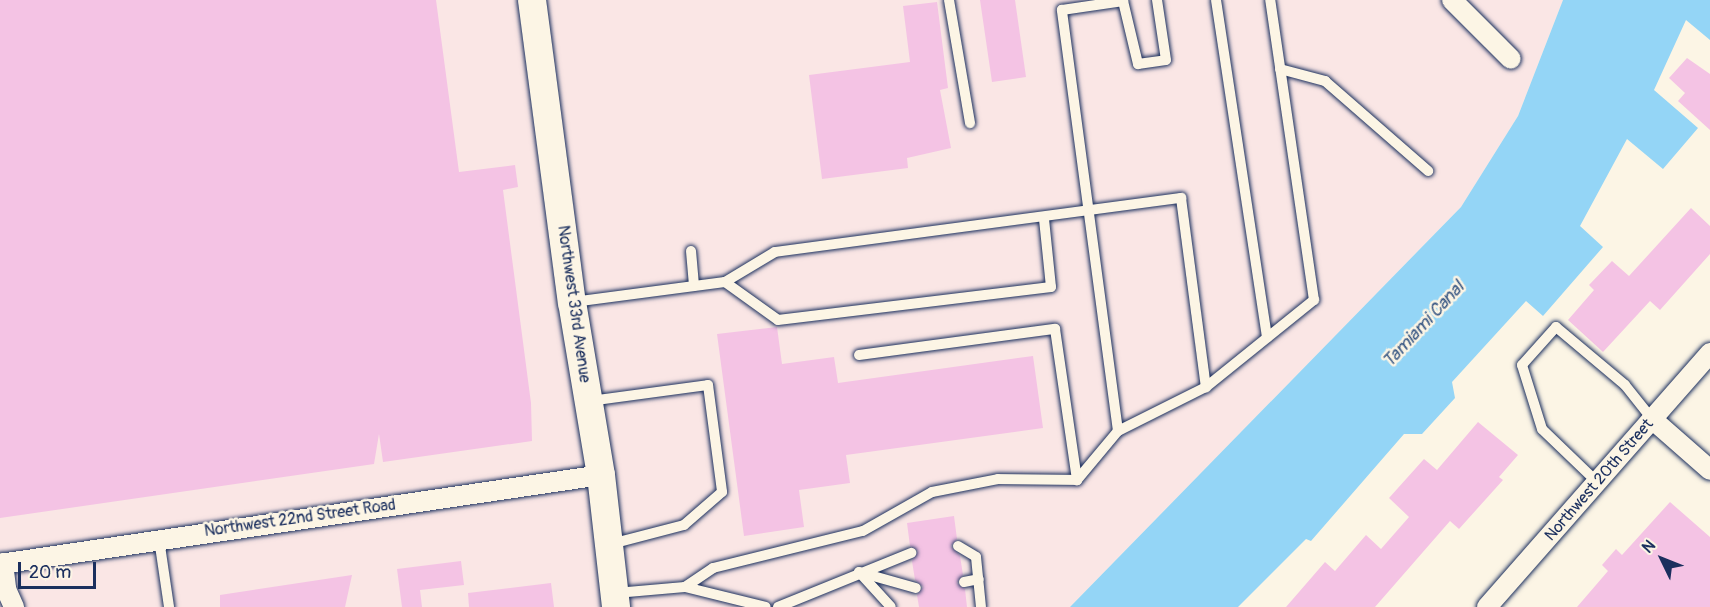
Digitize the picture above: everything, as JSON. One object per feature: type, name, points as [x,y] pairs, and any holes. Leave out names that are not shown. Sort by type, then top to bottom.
[{"type":"street","name":"Northwest 33rd Avenue","points":[[532,0],[572,302],[601,475],[616,600]]},
{"type":"street","points":[[1452,0],[1511,59]]},
{"type":"street","name":"Northwest 20th Street","points":[[1487,607],[1710,353]]},
{"type":"street","points":[[1652,419],[1710,470]]},
{"type":"street","name":"Northwest 22nd Street Road","points":[[2,564],[159,538],[601,475]]},
{"type":"street","points":[[2,564],[6,590],[14,607]]},
{"type":"lane","points":[[949,0],[970,123]]},
{"type":"lane","points":[[1118,431],[1062,10],[1123,1],[1138,64],[1166,60],[1157,0]]},
{"type":"lane","points":[[1216,0],[1267,337]]},
{"type":"lane","points":[[1077,480],[1118,431],[1206,387],[1314,300],[1270,0]]},
{"type":"lane","points":[[1280,69],[1325,81],[1428,171]]},
{"type":"lane","points":[[572,302],[725,282],[775,252],[1044,219],[1181,198],[1206,387]]},
{"type":"lane","points":[[725,282],[778,320],[1051,287],[1044,219]]},
{"type":"lane","points":[[691,251],[694,286]]},
{"type":"lane","points":[[1597,482],[1553,443],[1542,429],[1522,365],[1556,327],[1625,385],[1652,419]]},
{"type":"lane","points":[[859,355],[1055,329],[1077,480]]},
{"type":"lane","points":[[589,401],[708,385],[722,492],[684,525],[610,544]]},
{"type":"lane","points":[[616,600],[685,587],[713,568],[863,531],[932,492],[998,479],[1077,480]]},
{"type":"lane","points":[[159,538],[169,607]]},
{"type":"lane","points":[[958,546],[976,557],[981,607]]},
{"type":"lane","points":[[778,607],[859,572],[911,553]]},
{"type":"lane","points":[[859,572],[916,588]]},
{"type":"lane","points":[[859,572],[891,607]]},
{"type":"lane","points":[[964,582],[979,579]]},
{"type":"lane","points":[[685,587],[766,607]]},
{"type":"shaded area","points":[[0,0],[1563,0],[1518,116],[1461,207],[1070,607],[0,607]]},
{"type":"water","name":"Tamiami Canal","points":[[1563,0],[1710,0],[1710,40],[1686,20],[1654,90],[1698,128],[1663,169],[1627,139],[1580,226],[1603,247],[1543,316],[1526,301],[1452,382],[1455,398],[1422,434],[1404,434],[1311,541],[1306,539],[1238,607],[1070,607],[1461,207],[1518,116]]},
{"type":"building","points":[[0,0],[436,0],[459,172],[515,165],[518,187],[503,190],[531,403],[532,441],[383,462],[379,434],[374,464],[0,518]]},
{"type":"building","points":[[980,0],[1015,0],[1026,77],[992,82]]},
{"type":"building","points":[[937,2],[948,88],[940,90],[951,148],[907,158],[908,168],[822,179],[809,75],[910,62],[903,6]]},
{"type":"building","points":[[1687,58],[1710,74],[1710,130],[1678,101],[1685,93],[1669,78]]},
{"type":"building","points":[[1691,208],[1710,226],[1710,254],[1660,310],[1650,301],[1603,352],[1568,320],[1594,290],[1589,285],[1612,261],[1629,276]]},
{"type":"building","points":[[777,327],[782,364],[834,357],[838,383],[1033,356],[1043,428],[846,455],[850,483],[799,490],[804,527],[744,536],[717,334]]},
{"type":"building","points":[[1478,422],[1518,455],[1499,477],[1503,480],[1459,529],[1450,521],[1375,607],[1286,607],[1325,562],[1335,571],[1366,535],[1381,549],[1409,517],[1389,498],[1424,459],[1437,470]]},
{"type":"building","points":[[1670,502],[1710,537],[1710,607],[1577,607],[1608,571],[1602,565],[1616,549],[1622,555]]},
{"type":"building","points":[[954,516],[957,539],[951,546],[960,556],[963,575],[957,583],[965,589],[967,607],[919,607],[917,595],[923,587],[915,580],[912,561],[918,551],[910,546],[907,523]]},
{"type":"building","points":[[461,561],[464,585],[420,590],[422,607],[402,607],[397,569]]},
{"type":"building","points":[[352,575],[345,607],[220,607],[220,595]]},
{"type":"building","points":[[551,583],[554,607],[469,607],[468,593]]}]
